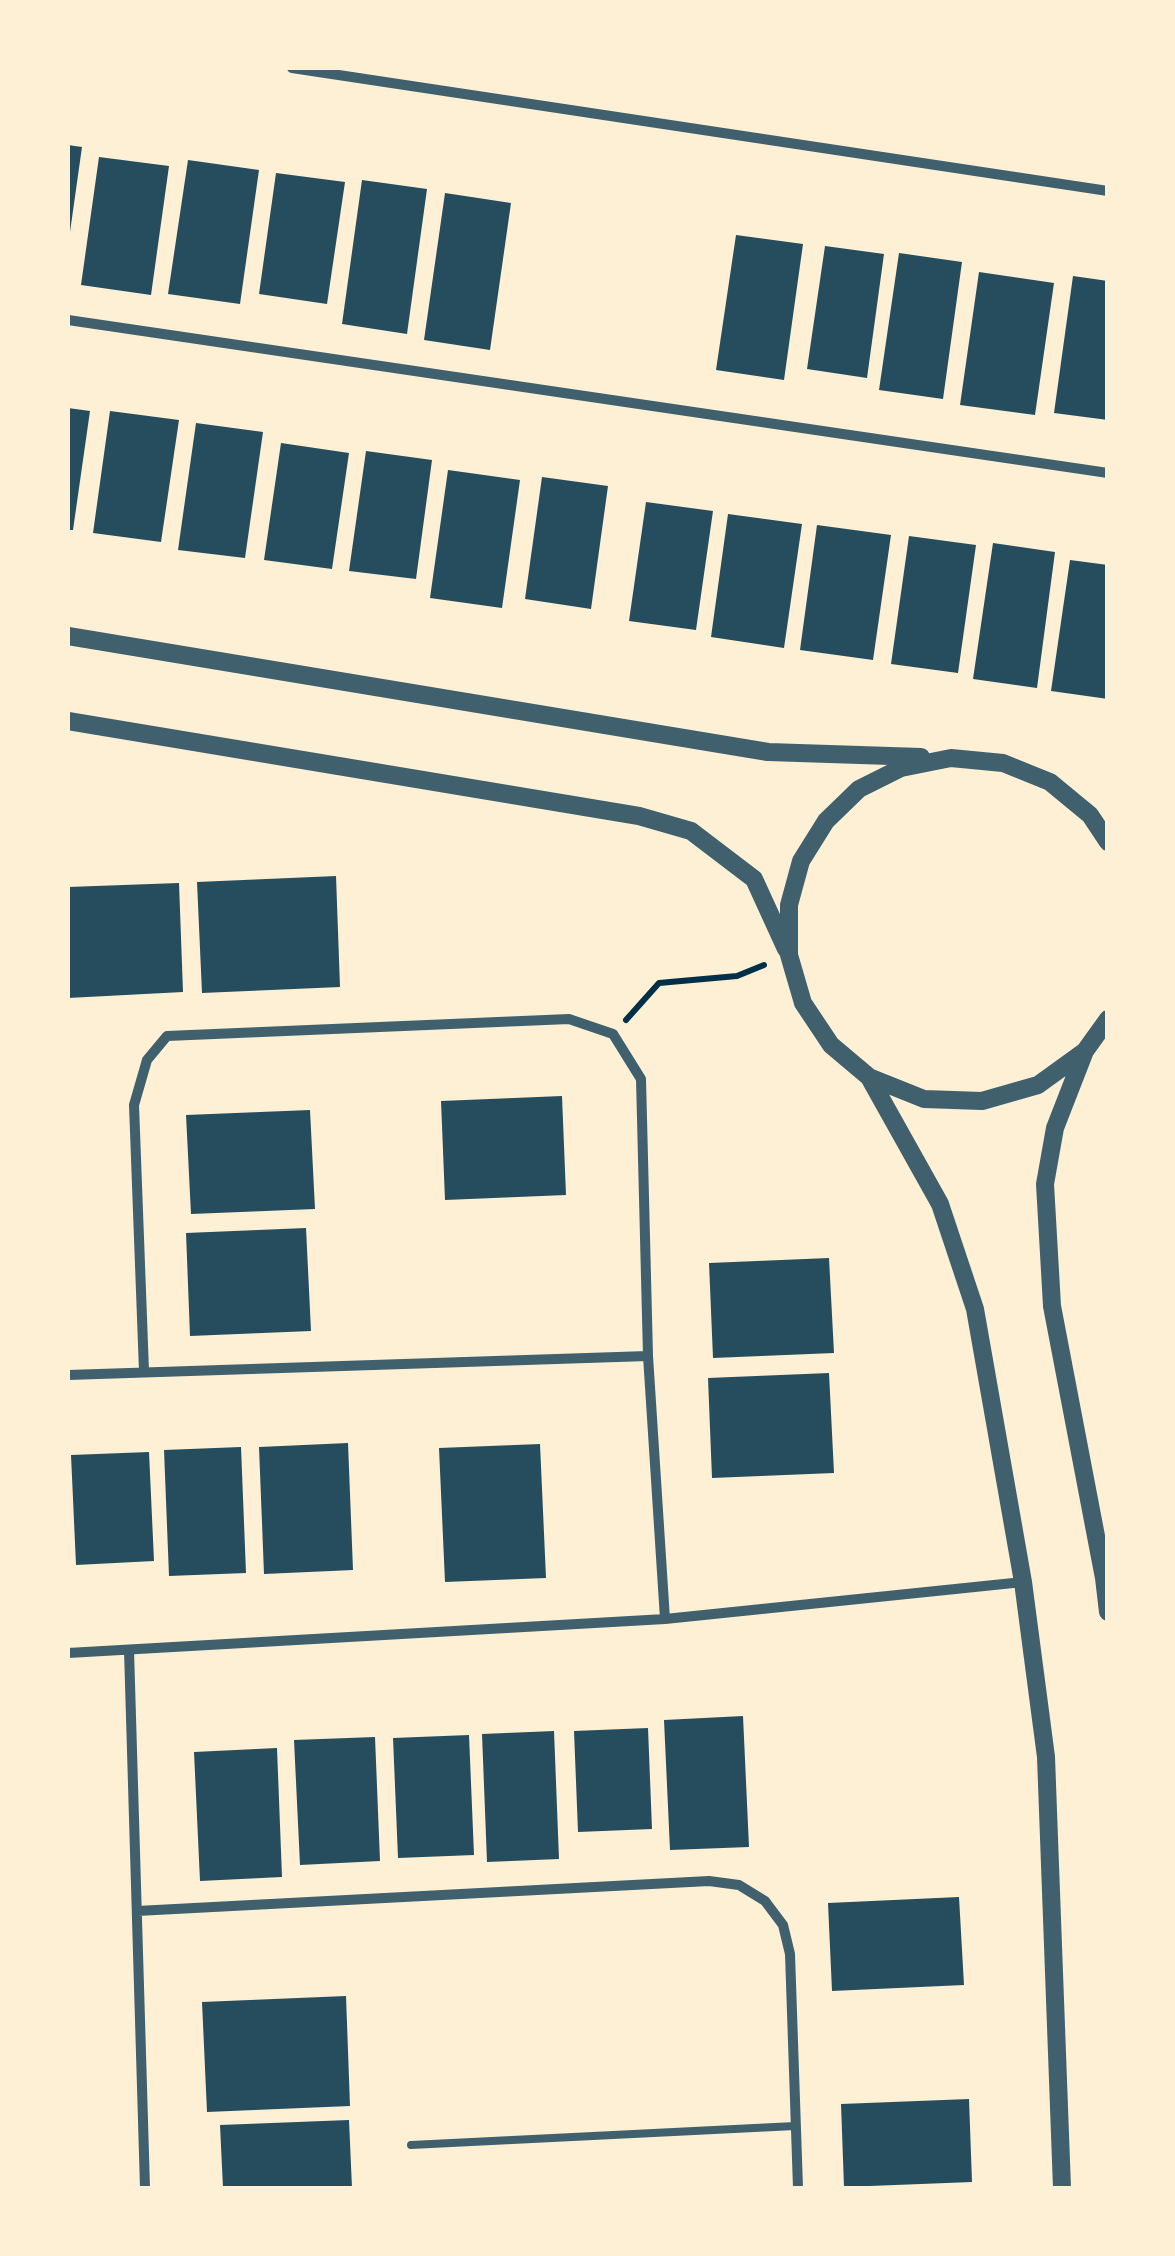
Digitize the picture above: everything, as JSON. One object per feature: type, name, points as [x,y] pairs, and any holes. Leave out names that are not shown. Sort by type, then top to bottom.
[{"type":"street","points":[[292,68],[1108,191]]},
{"type":"street","points":[[68,320],[1108,473]]},
{"type":"street","points":[[68,636],[768,752],[1003,763],[1050,782],[1090,815],[1108,842]]},
{"type":"street","points":[[68,721],[639,816],[691,831],[754,879],[788,955],[804,1003],[831,1045],[870,1077],[924,1099],[982,1102],[1038,1084],[1085,1051]]},
{"type":"street","points":[[788,955],[788,905],[801,860],[826,821],[860,789],[901,768],[951,758]]},
{"type":"street","points":[[1108,1018],[1085,1051],[1055,1128],[1044,1184],[1052,1306],[1108,1612]]},
{"type":"street","points":[[144,1371],[134,1104],[146,1060],[167,1036],[569,1019],[613,1034],[640,1079],[648,1356],[664,1619]]},
{"type":"street","points":[[870,1077],[940,1204],[975,1310],[1023,1582],[1046,1756],[1062,2188]]},
{"type":"street","points":[[68,1375],[648,1356]]},
{"type":"street","points":[[68,1653],[664,1619],[1023,1582]]},
{"type":"street","points":[[129,1650],[145,2188]]},
{"type":"street","points":[[137,1911],[709,1880],[739,1886],[765,1901],[782,1926],[790,1954],[798,2188]]},
{"type":"lane","points":[[411,2145],[796,2126]]},
{"type":"path","points":[[613,1034],[658,983],[737,976],[788,955]]},
{"type":"building","points":[[68,145],[82,147],[70,232],[68,232]]},
{"type":"building","points":[[99,157],[169,166],[151,295],[81,285]]},
{"type":"building","points":[[188,160],[259,170],[240,304],[168,294]]},
{"type":"building","points":[[276,173],[345,182],[327,304],[259,294]]},
{"type":"building","points":[[362,180],[427,189],[407,334],[342,324]]},
{"type":"building","points":[[445,193],[511,203],[490,350],[424,340]]},
{"type":"building","points":[[736,235],[803,244],[784,380],[716,370]]},
{"type":"building","points":[[825,246],[884,254],[867,378],[807,369]]},
{"type":"building","points":[[899,253],[962,262],[943,399],[879,390]]},
{"type":"building","points":[[979,272],[1054,283],[1035,415],[960,405]]},
{"type":"building","points":[[1073,276],[1108,281],[1108,420],[1054,413]]},
{"type":"building","points":[[68,408],[90,411],[73,530],[68,530]]},
{"type":"building","points":[[110,411],[179,420],[161,542],[93,533]]},
{"type":"building","points":[[196,423],[263,432],[245,558],[178,550]]},
{"type":"building","points":[[281,443],[349,453],[332,569],[264,560]]},
{"type":"building","points":[[366,451],[432,460],[416,579],[349,571]]},
{"type":"building","points":[[448,470],[520,480],[502,608],[430,598]]},
{"type":"building","points":[[542,477],[608,486],[591,609],[525,599]]},
{"type":"building","points":[[646,502],[713,511],[696,630],[629,621]]},
{"type":"building","points":[[728,514],[802,524],[784,648],[711,637]]},
{"type":"building","points":[[817,525],[891,535],[873,660],[800,650]]},
{"type":"building","points":[[909,536],[976,545],[958,673],[891,664]]},
{"type":"building","points":[[993,543],[1055,552],[1037,688],[973,679]]},
{"type":"building","points":[[1070,560],[1108,565],[1108,699],[1051,691]]},
{"type":"building","points":[[336,876],[340,987],[202,993],[197,882]]},
{"type":"building","points":[[179,883],[183,992],[68,998],[68,887]]},
{"type":"building","points":[[562,1096],[566,1195],[445,1200],[441,1101]]},
{"type":"building","points":[[310,1110],[315,1209],[191,1214],[186,1115]]},
{"type":"building","points":[[306,1228],[311,1331],[190,1336],[186,1233]]},
{"type":"building","points":[[829,1258],[834,1353],[713,1358],[709,1263]]},
{"type":"building","points":[[829,1373],[834,1473],[712,1478],[708,1378]]},
{"type":"building","points":[[348,1443],[353,1570],[264,1574],[259,1447]]},
{"type":"building","points":[[540,1444],[546,1578],[445,1582],[439,1448]]},
{"type":"building","points":[[241,1447],[246,1573],[169,1576],[164,1450]]},
{"type":"building","points":[[149,1452],[154,1561],[76,1565],[71,1455]]},
{"type":"building","points":[[743,1716],[749,1847],[670,1850],[664,1720]]},
{"type":"building","points":[[648,1728],[652,1829],[578,1832],[574,1731]]},
{"type":"building","points":[[554,1731],[559,1859],[487,1862],[482,1734]]},
{"type":"building","points":[[469,1735],[474,1855],[398,1858],[393,1738]]},
{"type":"building","points":[[375,1737],[380,1861],[300,1865],[294,1740]]},
{"type":"building","points":[[277,1748],[282,1877],[200,1881],[194,1752]]},
{"type":"building","points":[[959,1897],[964,1985],[832,1991],[828,1903]]},
{"type":"building","points":[[346,1996],[350,2106],[207,2112],[202,2002]]},
{"type":"building","points":[[969,2099],[972,2182],[844,2187],[841,2104]]},
{"type":"building","points":[[349,2120],[352,2188],[223,2188],[220,2125]]}]
